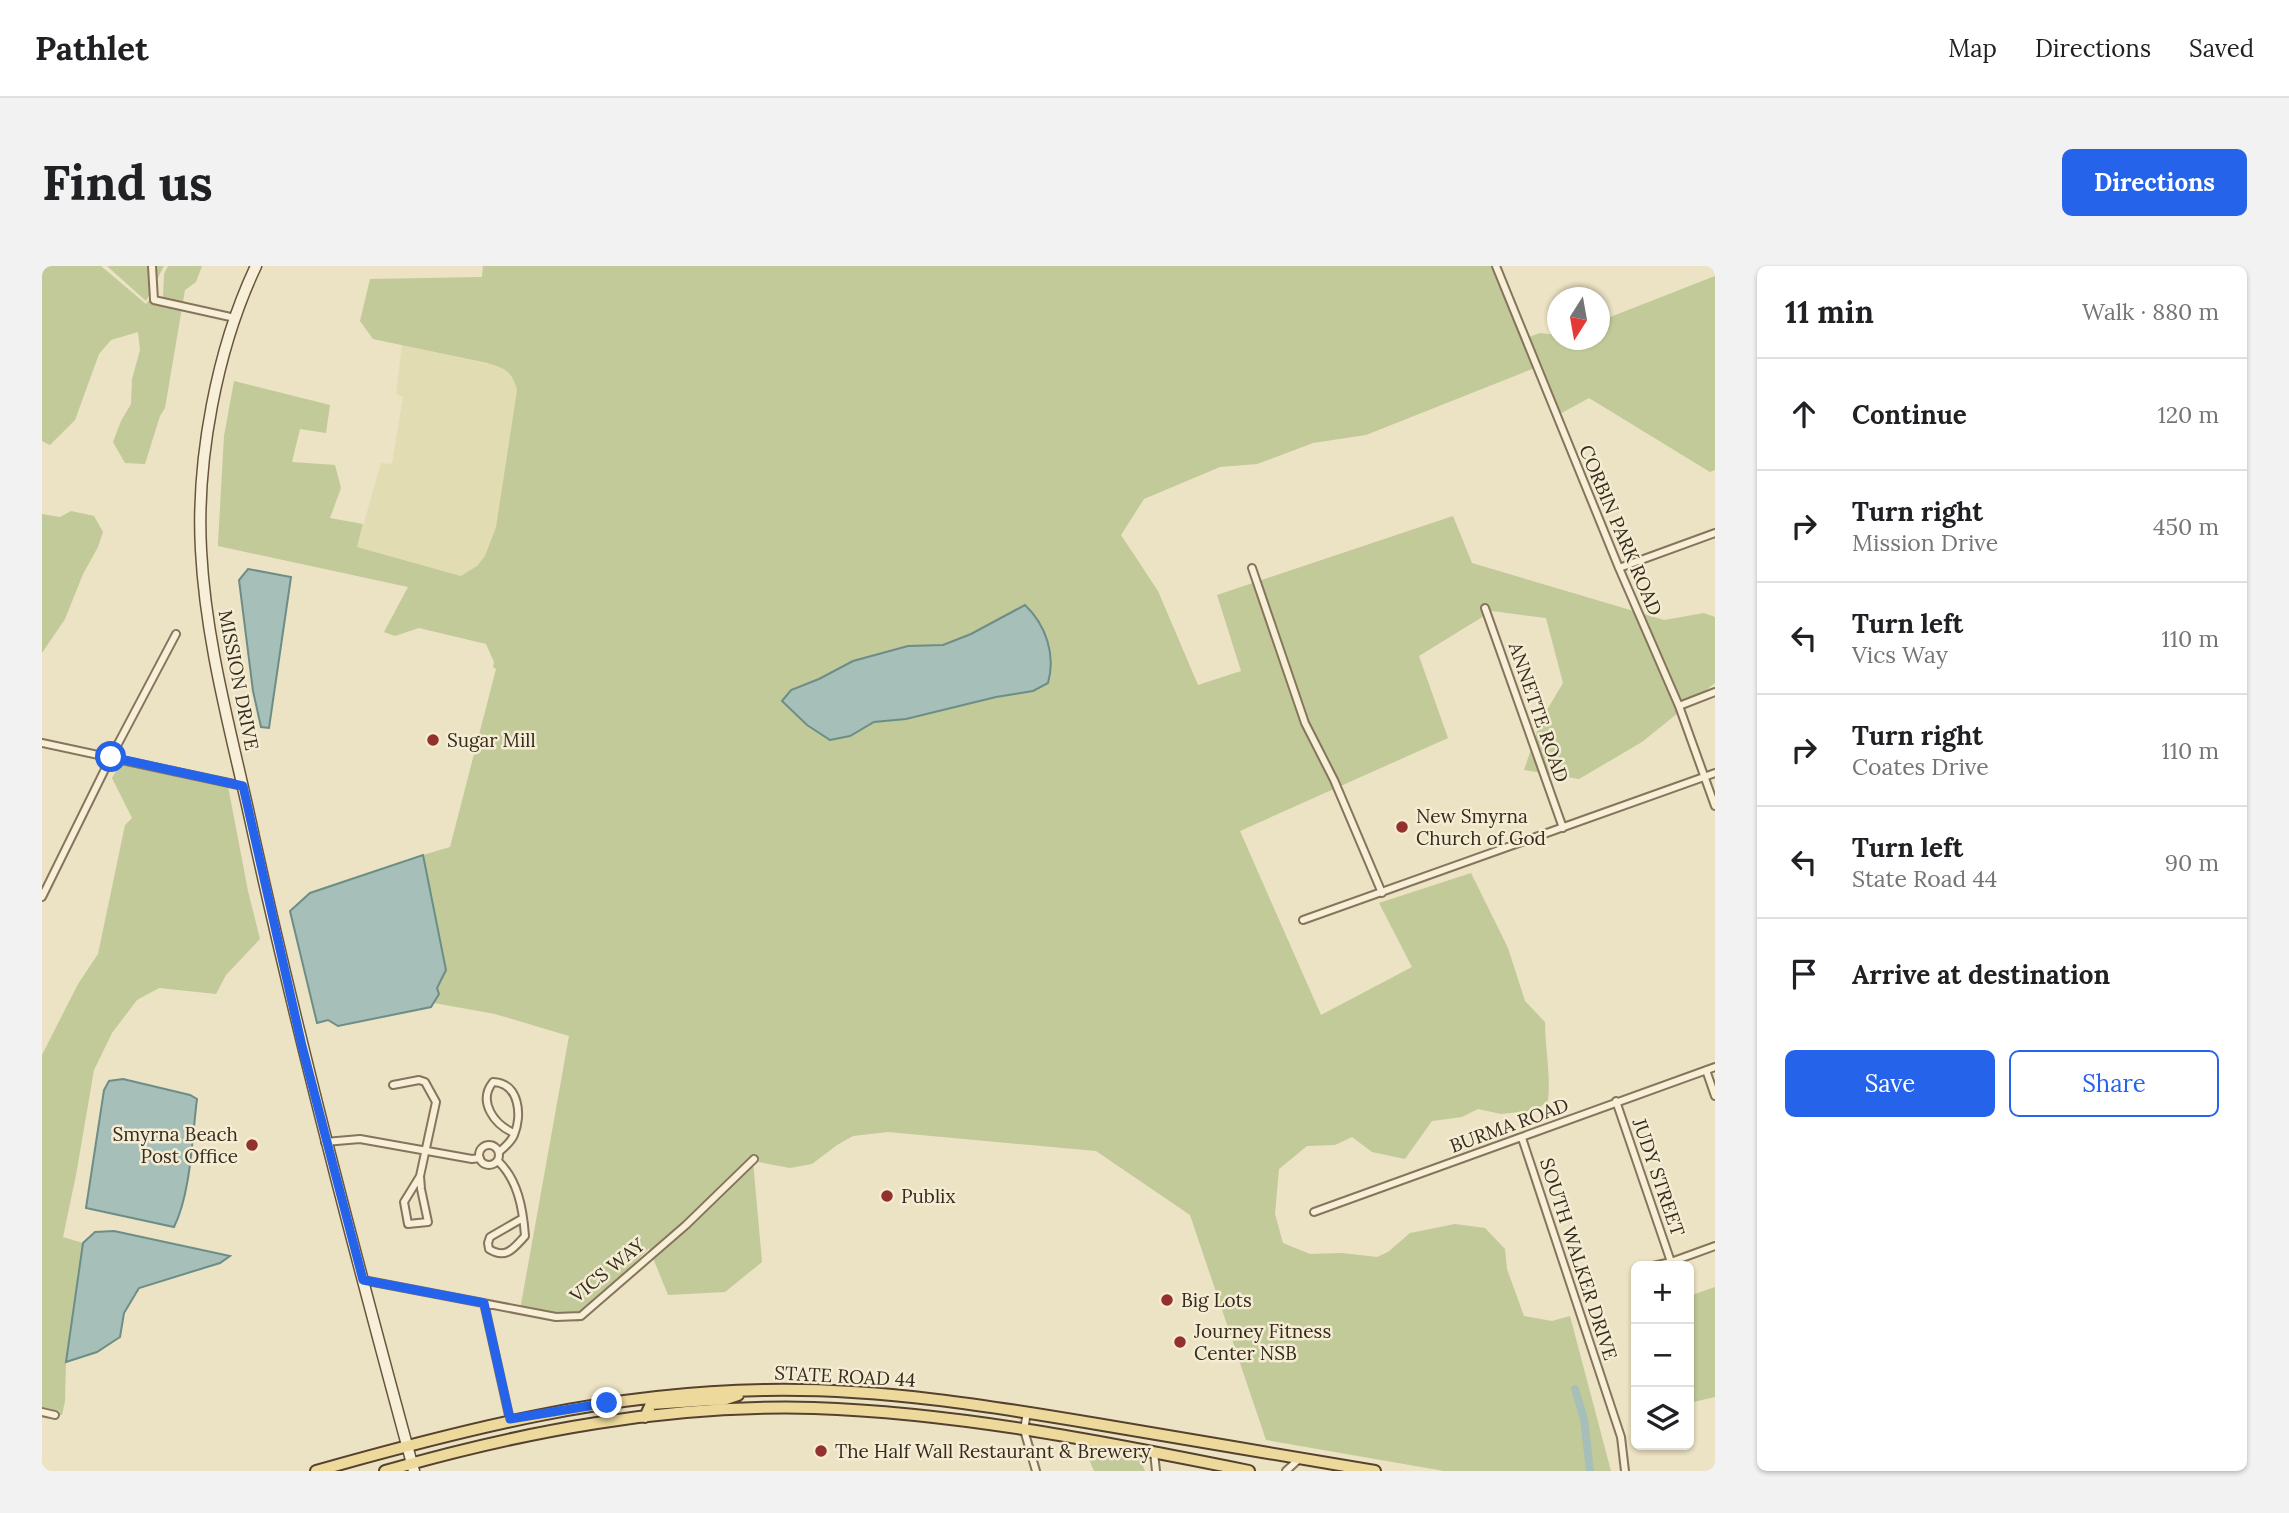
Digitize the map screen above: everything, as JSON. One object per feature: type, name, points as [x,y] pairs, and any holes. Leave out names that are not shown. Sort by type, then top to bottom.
[{"type":"main road","name":"STATE ROAD 44","points":[[316,1471],[510,1419],[636,1399],[750,1390],[812,1390],[920,1397],[1027,1412],[1375,1471]]},
{"type":"main road","points":[[645,1417],[651,1404],[726,1399],[750,1390]]},
{"type":"main road","points":[[529,1434],[552,1424],[632,1411],[636,1399]]},
{"type":"main road","name":"STATE ROAD 44","points":[[385,1471],[413,1467],[529,1434],[645,1417],[736,1409],[812,1408],[906,1413],[1024,1430],[1249,1471]]},
{"type":"street","points":[[152,266],[154,300],[235,318]]},
{"type":"street","name":"MISSION DRIVE","points":[[256,266],[239,302],[210,411],[203,471],[201,548],[208,635],[325,1143],[413,1467]]},
{"type":"street","name":"CORBIN PARK ROAD","points":[[1496,266],[1619,568],[1679,706],[1715,806]]},
{"type":"street","points":[[1619,568],[1715,533]]},
{"type":"street","points":[[1252,568],[1304,723],[1334,780],[1382,893]]},
{"type":"street","name":"ANNETTE ROAD","points":[[1485,608],[1563,828]]},
{"type":"street","points":[[42,897],[176,634]]},
{"type":"street","points":[[1679,706],[1715,692]]},
{"type":"street","points":[[42,743],[243,786]]},
{"type":"street","points":[[1303,920],[1715,773]]},
{"type":"street","name":"BURMA ROAD","points":[[1314,1212],[1715,1067]]},
{"type":"street","points":[[1706,1070],[1715,1096]]},
{"type":"street","points":[[393,1086],[419,1080],[425,1082],[434,1094],[435,1107],[421,1176],[428,1222],[408,1224],[404,1202],[421,1176]]},
{"type":"street","points":[[498,1161],[499,1152],[514,1133],[518,1113],[517,1099],[505,1085],[493,1082],[486,1095],[489,1110],[500,1126],[514,1133]]},
{"type":"street","name":"JUDY STREET","points":[[1616,1101],[1671,1261]]},
{"type":"street","name":"SOUTH WALKER DRIVE","points":[[1522,1138],[1621,1437],[1625,1471]]},
{"type":"street","points":[[325,1143],[360,1139],[472,1159],[480,1158],[488,1165],[498,1161]]},
{"type":"street","points":[[480,1158],[480,1150],[488,1145],[496,1147],[499,1152]]},
{"type":"street","name":"VICS WAY","points":[[363,1280],[556,1317],[581,1316],[686,1225],[754,1159]]},
{"type":"street","points":[[498,1161],[514,1182],[523,1218],[525,1236],[504,1255],[489,1249],[490,1237],[523,1218]]},
{"type":"street","points":[[1674,1261],[1715,1246]]},
{"type":"street","points":[[484,1303],[510,1419]]},
{"type":"street","points":[[812,1390],[812,1408]]},
{"type":"street","points":[[42,1412],[55,1415]]},
{"type":"street","points":[[1027,1412],[1024,1430],[1036,1471]]},
{"type":"street","points":[[1153,1452],[1156,1471]]},
{"type":"street","points":[[1286,1471],[1299,1458]]},
{"type":"shaded area","points":[[402,345],[502,367],[514,376],[517,390],[496,527],[485,556],[477,566],[462,576],[357,547],[381,463],[392,464],[403,397],[396,394]]},
{"type":"green space","points":[[42,266],[101,266],[146,304],[151,298],[163,297],[164,274],[168,266],[202,266],[196,282],[185,290],[165,408],[145,464],[125,463],[113,442],[131,404],[132,379],[140,350],[138,332],[111,340],[99,354],[75,420],[50,445],[42,441]]},
{"type":"green space","points":[[107,266],[164,266],[146,301]]},
{"type":"green space","points":[[483,266],[1499,266],[1529,337],[1547,334],[1547,350],[1610,350],[1610,317],[1715,276],[1715,470],[1710,472],[1589,398],[1558,415],[1540,366],[1366,435],[1313,443],[1257,464],[1220,467],[1144,499],[1121,535],[1158,591],[1198,685],[1241,671],[1217,595],[1453,516],[1472,563],[1664,620],[1704,613],[1715,617],[1715,683],[1642,742],[1579,779],[1524,770],[1541,720],[1563,683],[1546,618],[1492,611],[1419,656],[1448,738],[1240,831],[1321,1015],[1412,967],[1379,903],[1471,873],[1508,948],[1525,1001],[1545,1022],[1548,1101],[1536,1110],[1501,1114],[1478,1109],[1462,1117],[1432,1121],[1405,1159],[1372,1152],[1352,1137],[1335,1145],[1307,1146],[1279,1169],[1275,1214],[1283,1243],[1310,1254],[1342,1253],[1377,1257],[1388,1252],[1410,1233],[1455,1224],[1485,1228],[1505,1249],[1507,1269],[1524,1316],[1552,1321],[1570,1316],[1611,1471],[1444,1471],[1266,1440],[1190,1215],[1096,1151],[888,1132],[853,1136],[812,1164],[790,1168],[753,1161],[762,1262],[725,1292],[668,1295],[649,1248],[578,1322],[520,1310],[569,1036],[495,1014],[434,1003],[439,994],[437,988],[446,970],[423,855],[450,847],[496,669],[493,667],[494,662],[486,644],[419,628],[395,636],[384,632],[408,587],[218,546],[224,436],[234,381],[330,405],[326,433],[300,429],[292,462],[335,465],[341,488],[330,518],[363,524],[357,547],[461,576],[477,566],[485,556],[496,527],[517,390],[513,378],[503,369],[487,363],[373,339],[360,321],[370,279],[482,277]],"holes":[[[1025,606],[1033,691],[996,697],[906,719],[874,722],[792,710],[782,701],[791,690],[908,646],[943,645]]]},
{"type":"green space","points":[[71,511],[94,516],[103,532],[65,619],[42,653],[42,514],[60,517]]},
{"type":"green space","points":[[121,763],[227,781],[260,939],[226,975],[216,994],[159,988],[137,1000],[112,1033],[94,1070],[63,1237],[83,1243],[66,1362],[65,1401],[62,1415],[59,1415],[60,1411],[42,1408],[42,1055],[78,984],[98,954],[125,825],[132,818],[112,778]]},
{"type":"green space","points":[[1715,1287],[1715,1397],[1694,1402],[1694,1324],[1694,1294]]},
{"type":"green space","points":[[1074,1443],[1138,1454],[1145,1471],[1094,1471],[1088,1457]]},
{"type":"water","points":[[248,569],[291,577],[269,728],[261,727],[253,691],[239,580]]},
{"type":"water","points":[[1025,605],[1044,631],[1050,651],[1048,683],[1033,691],[996,697],[906,719],[874,722],[850,736],[830,740],[807,725],[782,701],[791,690],[853,661],[908,646],[943,645],[971,634]]},
{"type":"water","points":[[423,855],[446,970],[437,988],[439,994],[431,1007],[338,1026],[328,1020],[317,1023],[290,911],[310,893]]},
{"type":"water","points":[[123,1079],[197,1099],[187,1182],[174,1227],[86,1208],[104,1090],[109,1081]]},
{"type":"water","points":[[114,1231],[230,1256],[220,1263],[139,1288],[124,1313],[120,1337],[97,1352],[66,1362],[83,1243],[95,1232]]},
{"type":"waterway","points":[[1575,1389],[1584,1419],[1590,1471]]},
{"type":"place","name":"Sugar Mill","points":[[433,740]]},
{"type":"place","name":"New Smyrna Church of God","points":[[1402,827]]},
{"type":"place","name":"Smyrna Beach Post Office","points":[[252,1145]]},
{"type":"place","name":"Publix","points":[[887,1196]]},
{"type":"place","name":"Big Lots","points":[[1167,1300]]},
{"type":"place","name":"Journey Fitness Center NSB","points":[[1180,1342]]},
{"type":"place","name":"The Half Wall Restaurant & Brewery","points":[[821,1451]]},
{"type":"route","points":[[111,757],[243,786],[325,1143],[363,1280],[484,1303],[510,1419],[607,1403]]}]
